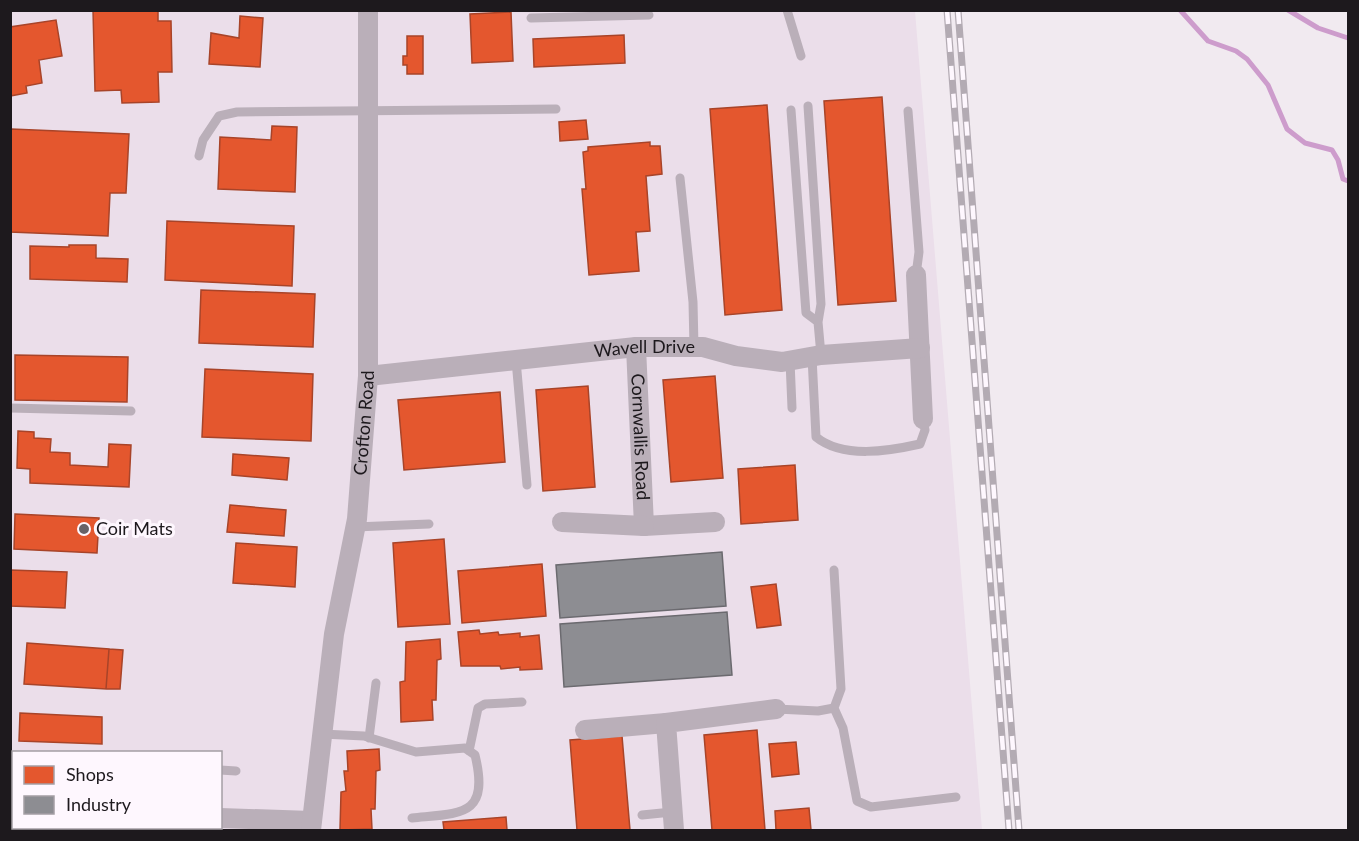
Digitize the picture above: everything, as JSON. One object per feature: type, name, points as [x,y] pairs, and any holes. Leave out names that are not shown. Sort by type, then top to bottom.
[{"type":"street","name":"Crofton Road","points":[[311,826],[320,734],[334,634],[355,527],[368,376],[368,10]]},
{"type":"street","points":[[916,275],[923,419]]},
{"type":"street","name":"Wavell Drive","points":[[368,376],[636,347],[694,346],[736,356],[782,362],[816,356],[920,348]]},
{"type":"street","name":"Cornwallis Road","points":[[636,347],[644,526]]},
{"type":"street","name":"Cornwallis Road","points":[[562,522],[644,526],[715,522]]},
{"type":"street","points":[[585,730],[666,723],[776,709]]},
{"type":"street","points":[[666,723],[673,821]]},
{"type":"street","points":[[222,818],[311,826]]},
{"type":"lane","points":[[788,10],[801,56]]},
{"type":"lane","points":[[531,18],[573,14],[649,15]]},
{"type":"lane","points":[[808,106],[822,304],[818,321],[816,356],[816,437],[826,445],[844,451],[920,444],[925,430],[923,419]]},
{"type":"lane","points":[[199,156],[203,140],[219,116],[237,112],[556,109]]},
{"type":"lane","points":[[791,110],[806,313],[818,321]]},
{"type":"lane","points":[[908,111],[919,252],[916,275]]},
{"type":"lane","points":[[680,178],[693,302],[694,346]]},
{"type":"lane","points":[[516,360],[527,485]]},
{"type":"lane","points":[[790,361],[792,408]]},
{"type":"lane","points":[[10,408],[131,411]]},
{"type":"lane","points":[[355,527],[429,524]]},
{"type":"lane","points":[[834,570],[842,689],[834,708],[843,728],[857,801],[871,807],[956,797]]},
{"type":"lane","points":[[369,738],[376,682]]},
{"type":"lane","points":[[469,751],[473,719],[478,708],[485,704],[522,702]]},
{"type":"lane","points":[[776,709],[818,711],[834,708]]},
{"type":"lane","points":[[320,734],[369,738],[416,752],[465,748],[475,755],[479,772],[476,799],[470,809],[457,814],[412,818]]},
{"type":"lane","points":[[222,770],[236,771]]},
{"type":"lane","points":[[642,815],[673,821]]},
{"type":"shaded area","points":[[10,11],[915,11],[982,830],[11,830]]},
{"type":"building: Shops","points":[[93,10],[158,10],[158,21],[171,21],[172,72],[158,72],[159,102],[122,103],[121,90],[95,91]]},
{"type":"building: Shops","points":[[511,12],[513,61],[472,63],[470,14]]},
{"type":"building: Shops","points":[[240,16],[263,18],[260,67],[209,64],[211,33],[239,38]]},
{"type":"building: Shops","points":[[56,20],[62,56],[39,60],[42,83],[26,86],[27,93],[10,96],[10,27]]},
{"type":"building: Shops","points":[[624,35],[625,63],[534,67],[533,39]]},
{"type":"building: Shops","points":[[407,36],[423,36],[423,74],[407,74],[407,65],[403,65],[403,56],[407,56]]},
{"type":"building: Shops","points":[[882,97],[896,301],[838,305],[824,101]]},
{"type":"building: Shops","points":[[767,105],[782,310],[725,315],[710,109]]},
{"type":"building: Shops","points":[[586,120],[588,139],[560,141],[559,122]]},
{"type":"building: Shops","points":[[272,126],[297,127],[295,192],[218,189],[220,137],[271,140]]},
{"type":"building: Shops","points":[[11,129],[129,134],[126,193],[110,193],[108,236],[10,232]]},
{"type":"building: Shops","points":[[650,142],[650,146],[660,146],[662,174],[646,176],[650,231],[636,232],[639,271],[589,275],[582,189],[586,189],[583,152],[588,151],[588,147]]},
{"type":"building: Shops","points":[[167,221],[294,226],[292,286],[165,280]]},
{"type":"building: Shops","points":[[69,245],[96,245],[96,258],[128,259],[127,282],[30,279],[30,246],[69,247]]},
{"type":"building: Shops","points":[[201,290],[315,294],[313,347],[199,343]]},
{"type":"building: Shops","points":[[15,355],[128,357],[127,402],[15,400]]},
{"type":"building: Shops","points":[[205,369],[313,374],[311,441],[202,437]]},
{"type":"building: Shops","points":[[715,376],[723,478],[671,482],[663,380]]},
{"type":"building: Shops","points":[[588,386],[595,487],[543,491],[536,390]]},
{"type":"building: Shops","points":[[500,392],[505,462],[404,470],[398,400]]},
{"type":"building: Shops","points":[[18,431],[34,432],[34,438],[51,439],[50,452],[70,453],[70,465],[108,467],[109,444],[131,445],[129,487],[30,483],[30,469],[17,468]]},
{"type":"building: Shops","points":[[233,454],[289,458],[287,480],[232,475]]},
{"type":"building: Shops","points":[[795,465],[798,520],[741,524],[738,469]]},
{"type":"building: Shops","points":[[230,505],[286,510],[284,536],[227,532]]},
{"type":"building: Shops","points":[[15,514],[99,518],[97,553],[14,549]]},
{"type":"building: Shops","points":[[444,539],[450,624],[398,627],[393,543]]},
{"type":"building: Shops","points":[[236,543],[297,547],[295,587],[233,583]]},
{"type":"building: Shops","points":[[542,564],[546,616],[462,623],[458,571]]},
{"type":"building: Shops","points":[[10,570],[67,572],[65,608],[10,606]]},
{"type":"building: Shops","points":[[776,584],[781,625],[757,628],[751,587]]},
{"type":"building: Shops","points":[[479,630],[480,634],[520,633],[520,637],[539,635],[542,669],[520,670],[520,667],[501,669],[500,666],[461,666],[458,632]]},
{"type":"building: Shops","points":[[440,639],[441,659],[437,660],[436,700],[432,700],[433,720],[401,722],[400,682],[405,681],[406,642]]},
{"type":"building: Shops","points":[[27,643],[109,649],[106,689],[24,684]]},
{"type":"building: Shops","points":[[109,649],[123,650],[120,689],[106,689]]},
{"type":"building: Shops","points":[[20,713],[102,717],[102,744],[19,741]]},
{"type":"building: Shops","points":[[757,730],[765,830],[712,830],[704,735]]},
{"type":"building: Shops","points":[[622,736],[630,830],[577,830],[570,740]]},
{"type":"building: Shops","points":[[796,742],[799,774],[772,777],[769,744]]},
{"type":"building: Shops","points":[[379,749],[380,770],[376,771],[375,809],[371,809],[372,829],[340,830],[341,792],[346,791],[344,771],[348,771],[347,751]]},
{"type":"building: Shops","points":[[809,808],[811,830],[776,830],[775,811]]},
{"type":"building: Shops","points":[[506,817],[507,830],[444,830],[443,822]]},
{"type":"building: Industry","points":[[722,552],[726,606],[560,618],[556,565]]},
{"type":"building: Industry","points":[[727,612],[732,675],[564,687],[560,624]]},
{"type":"waterway","points":[[1180,10],[1208,41],[1236,51],[1247,59],[1268,85],[1287,129],[1305,143],[1332,150],[1338,160],[1343,179],[1348,181]]},
{"type":"waterway","points":[[1288,10],[1318,28],[1348,38]]},
{"type":"railway","points":[[947,10],[1009,830]]},
{"type":"railway","points":[[958,10],[1019,830]]},
{"type":"place","name":"Coir Mats","points":[[84,529]]}]
